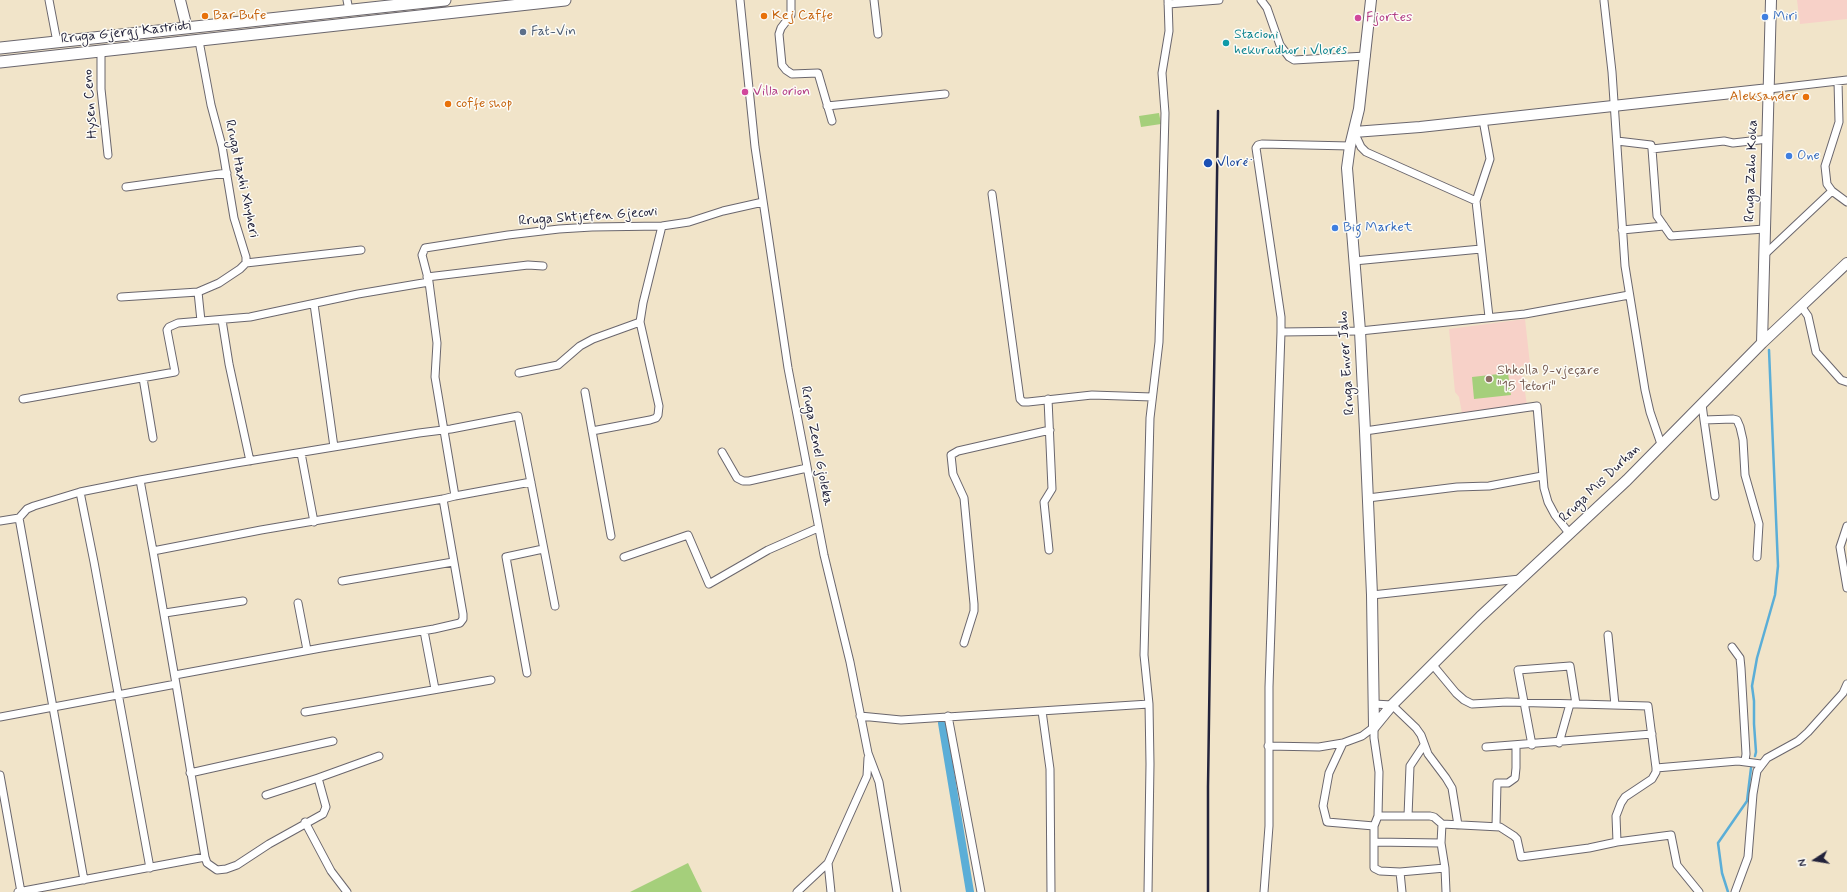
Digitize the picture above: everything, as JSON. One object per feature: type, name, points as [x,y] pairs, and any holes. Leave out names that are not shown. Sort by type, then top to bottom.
[{"type":"main road","name":"Rruga Gjergj Kastrioti","points":[[0,48],[187,28],[348,5],[445,0]]},
{"type":"main road","name":"Rruga Gjergj Kastrioti","points":[[0,62],[566,0]]},
{"type":"street","points":[[49,0],[57,42]]},
{"type":"street","points":[[180,0],[187,28]]},
{"type":"street","name":"Rruga Zenel Gjoleka","points":[[740,0],[762,202],[788,368],[818,528],[868,753],[879,782],[898,892]]},
{"type":"street","points":[[791,0],[791,15],[781,28],[779,34],[782,65],[792,74],[818,73],[832,121]]},
{"type":"street","points":[[874,0],[878,34]]},
{"type":"street","points":[[1148,892],[1149,704],[1144,655],[1150,418],[1159,342],[1165,113],[1162,73],[1169,31],[1168,2],[1219,0]]},
{"type":"street","points":[[1261,0],[1267,8],[1280,45],[1289,57],[1294,60],[1366,56]]},
{"type":"street","name":"Rruga Enver Jaho","points":[[1371,0],[1360,109],[1350,146],[1347,179],[1360,330],[1365,431],[1372,595],[1374,727]]},
{"type":"street","name":"Rruga Zaho Koka","points":[[1762,343],[1771,0]]},
{"type":"street","points":[[1604,2],[1617,141],[1622,230],[1629,295],[1645,390],[1661,444]]},
{"type":"street","name":"Rruga Haxhi Xhyheri","points":[[199,41],[211,106],[222,146],[234,218],[246,257],[246,263]]},
{"type":"street","name":"Hysen Ceno","points":[[101,51],[101,89],[108,155]]},
{"type":"street","points":[[1476,201],[1366,152],[1361,147],[1354,132],[1420,127],[1847,80]]},
{"type":"street","points":[[1838,81],[1839,122],[1825,166],[1827,184],[1832,191],[1847,202]]},
{"type":"street","points":[[827,106],[945,94]]},
{"type":"street","points":[[1483,120],[1490,159],[1476,201],[1489,317]]},
{"type":"street","points":[[1652,149],[1724,141],[1733,143],[1768,139]]},
{"type":"street","points":[[1617,141],[1651,145],[1657,216],[1671,236],[1764,229]]},
{"type":"street","points":[[1264,892],[1269,826],[1268,687],[1281,317],[1256,148],[1258,145],[1262,144],[1350,146]]},
{"type":"street","points":[[126,187],[227,173]]},
{"type":"street","points":[[1764,255],[1832,191]]},
{"type":"street","points":[[992,194],[1020,399],[1023,402],[1092,395],[1152,397]]},
{"type":"street","name":"Rruga Shtjefen Gjecovi","points":[[428,280],[422,255],[425,248],[508,235],[560,229],[662,226],[689,222],[723,211],[762,202]]},
{"type":"street","points":[[592,431],[650,420],[656,418],[658,415],[659,406],[640,322],[662,226]]},
{"type":"street","points":[[1622,230],[1664,226]]},
{"type":"street","points":[[1354,260],[1482,249]]},
{"type":"street","points":[[121,297],[198,292],[219,284],[246,263],[362,250]]},
{"type":"street","name":"Rruga Mis Durhan","points":[[1374,727],[1392,705],[1432,664],[1520,579],[1627,480],[1762,343],[1847,263]]},
{"type":"street","points":[[23,399],[175,372],[167,330],[169,327],[178,324],[222,320],[314,304],[428,280],[528,266],[543,266]]},
{"type":"street","points":[[428,280],[436,330],[437,357],[435,377],[455,496]]},
{"type":"street","points":[[198,292],[201,321]]},
{"type":"street","points":[[1281,332],[1360,330],[1525,314],[1629,295]]},
{"type":"street","points":[[314,304],[334,447]]},
{"type":"street","points":[[1801,306],[1808,316],[1816,352],[1841,380],[1847,382]]},
{"type":"street","points":[[222,320],[229,364],[250,461]]},
{"type":"street","points":[[519,373],[558,365],[580,346],[593,339],[640,322]]},
{"type":"street","points":[[143,378],[153,438]]},
{"type":"street","points":[[585,392],[611,536]]},
{"type":"street","points":[[1048,399],[1052,489],[1044,502],[1049,550]]},
{"type":"street","points":[[1702,404],[1715,496]]},
{"type":"street","points":[[1365,431],[1537,406],[1542,476],[1548,502],[1555,515],[1569,533]]},
{"type":"street","points":[[0,521],[19,518],[27,509],[34,506],[80,492],[140,480],[443,430],[518,416],[554,606]]},
{"type":"street","points":[[1704,420],[1733,419],[1737,420],[1740,427],[1743,440],[1745,475],[1759,524],[1757,557]]},
{"type":"street","points":[[964,643],[974,610],[974,604],[964,498],[953,474],[951,455],[958,451],[1050,430]]},
{"type":"street","points":[[722,452],[737,478],[742,481],[771,477],[806,468]]},
{"type":"street","points":[[301,453],[314,522]]},
{"type":"street","points":[[1368,498],[1442,489],[1489,486],[1542,476]]},
{"type":"street","points":[[140,480],[165,613],[190,773],[205,857],[211,868],[217,870],[226,869],[237,865],[307,825],[325,811],[326,807],[318,778]]},
{"type":"street","points":[[154,551],[253,531],[314,522],[531,482]]},
{"type":"street","points":[[80,492],[150,868]]},
{"type":"street","points":[[175,675],[307,650],[456,625],[463,619],[443,499]]},
{"type":"street","points":[[19,518],[84,880]]},
{"type":"street","points":[[1847,526],[1840,547],[1847,588]]},
{"type":"street","points":[[624,557],[688,535],[709,584],[768,550],[818,528]]},
{"type":"street","points":[[527,673],[506,557],[543,549]]},
{"type":"street","points":[[342,581],[453,562]]},
{"type":"street","points":[[1372,595],[1520,579]]},
{"type":"street","points":[[165,613],[243,601]]},
{"type":"street","points":[[298,603],[307,650]]},
{"type":"street","points":[[424,631],[435,689]]},
{"type":"street","points":[[1608,635],[1616,705]]},
{"type":"street","points":[[1732,647],[1740,658],[1746,754],[1745,761]]},
{"type":"street","points":[[1432,664],[1464,700],[1477,704],[1525,703],[1648,706],[1656,768],[1652,779],[1625,797],[1620,803],[1616,816],[1617,842]]},
{"type":"street","points":[[1532,745],[1518,670],[1570,666],[1573,704],[1559,742]]},
{"type":"street","points":[[305,712],[491,680]]},
{"type":"street","points":[[0,717],[176,684]]},
{"type":"street","points":[[1735,892],[1748,857],[1753,794],[1757,772],[1761,764],[1767,758],[1798,741],[1808,732],[1844,693],[1847,684]]},
{"type":"street","points":[[860,716],[901,720],[1149,704]]},
{"type":"street","points":[[1374,704],[1392,705],[1416,728],[1432,761],[1452,788],[1458,825]]},
{"type":"street","points":[[1042,711],[1050,769],[1051,892]]},
{"type":"street","points":[[948,716],[981,892]]},
{"type":"street","points":[[1268,746],[1319,747],[1343,743],[1362,736],[1374,727]]},
{"type":"street","points":[[1374,727],[1374,738],[1379,772],[1378,816],[1374,826],[1373,865],[1376,870],[1400,872],[1445,868]]},
{"type":"street","points":[[1486,747],[1532,745],[1652,734]]},
{"type":"street","points":[[190,773],[333,741]]},
{"type":"street","points":[[1343,743],[1329,773],[1326,785],[1323,806],[1327,822],[1374,826]]},
{"type":"street","points":[[1408,816],[1410,766],[1424,745]]},
{"type":"street","points":[[1496,826],[1497,783],[1508,783],[1514,778],[1516,768],[1516,746]]},
{"type":"street","points":[[797,892],[828,863],[867,776],[868,753]]},
{"type":"street","points":[[266,795],[379,756]]},
{"type":"street","points":[[1656,768],[1745,761],[1761,764]]},
{"type":"street","points":[[0,775],[19,892],[58,889],[84,880],[205,857]]},
{"type":"street","points":[[1378,816],[1434,817],[1442,824],[1496,826],[1517,839],[1521,857],[1564,852],[1617,842],[1670,835],[1677,865],[1699,892]]},
{"type":"street","points":[[1442,824],[1441,843],[1445,868],[1446,892]]},
{"type":"street","points":[[307,825],[331,871],[348,892]]},
{"type":"street","points":[[1374,842],[1441,843]]},
{"type":"street","points":[[828,863],[831,892]]},
{"type":"street","points":[[1400,872],[1402,892]]},
{"type":"shaded area","points":[[1797,0],[1847,0],[1847,19],[1800,24]]},
{"type":"shaded area","name":"Shkolla 9-vjeçare \"15 Tetori\"","points":[[1525,319],[1530,364],[1521,366],[1527,405],[1462,413],[1459,397],[1455,392],[1449,329]]},
{"type":"green space","points":[[1159,113],[1161,124],[1141,127],[1139,116]]},
{"type":"green space","points":[[1508,373],[1511,395],[1474,399],[1472,377]]},
{"type":"green space","points":[[688,863],[702,892],[630,892]]},
{"type":"waterway","points":[[1755,756],[1754,701],[1752,686],[1757,658],[1775,595],[1778,566],[1769,350]]},
{"type":"waterway","points":[[942,723],[970,892]]},
{"type":"waterway","points":[[1728,892],[1722,873],[1718,843],[1747,801],[1751,768]]},
{"type":"railway","points":[[1208,892],[1208,786],[1218,111]]},
{"type":"place","name":"Bar Bufe","points":[[205,16]]},
{"type":"place","name":"Kej Caffe","points":[[764,16]]},
{"type":"place","name":"Miri","points":[[1765,17]]},
{"type":"place","name":"Fjortes","points":[[1358,18]]},
{"type":"place","name":"Fat-Vin","points":[[523,32]]},
{"type":"place","name":"Stacioni hekurudhor i Vlorës","points":[[1226,43]]},
{"type":"place","name":"Villa orion","points":[[745,92]]},
{"type":"place","name":"Aleksander","points":[[1806,97]]},
{"type":"place","name":"coffe shop","points":[[448,104]]},
{"type":"place","name":"One","points":[[1789,156]]},
{"type":"place","name":"Vlorë","points":[[1208,163]]},
{"type":"place","name":"Big Market","points":[[1335,228]]},
{"type":"place","name":"Shkolla 9-vjeçare \"15 Tetori\"","points":[[1489,379]]}]
